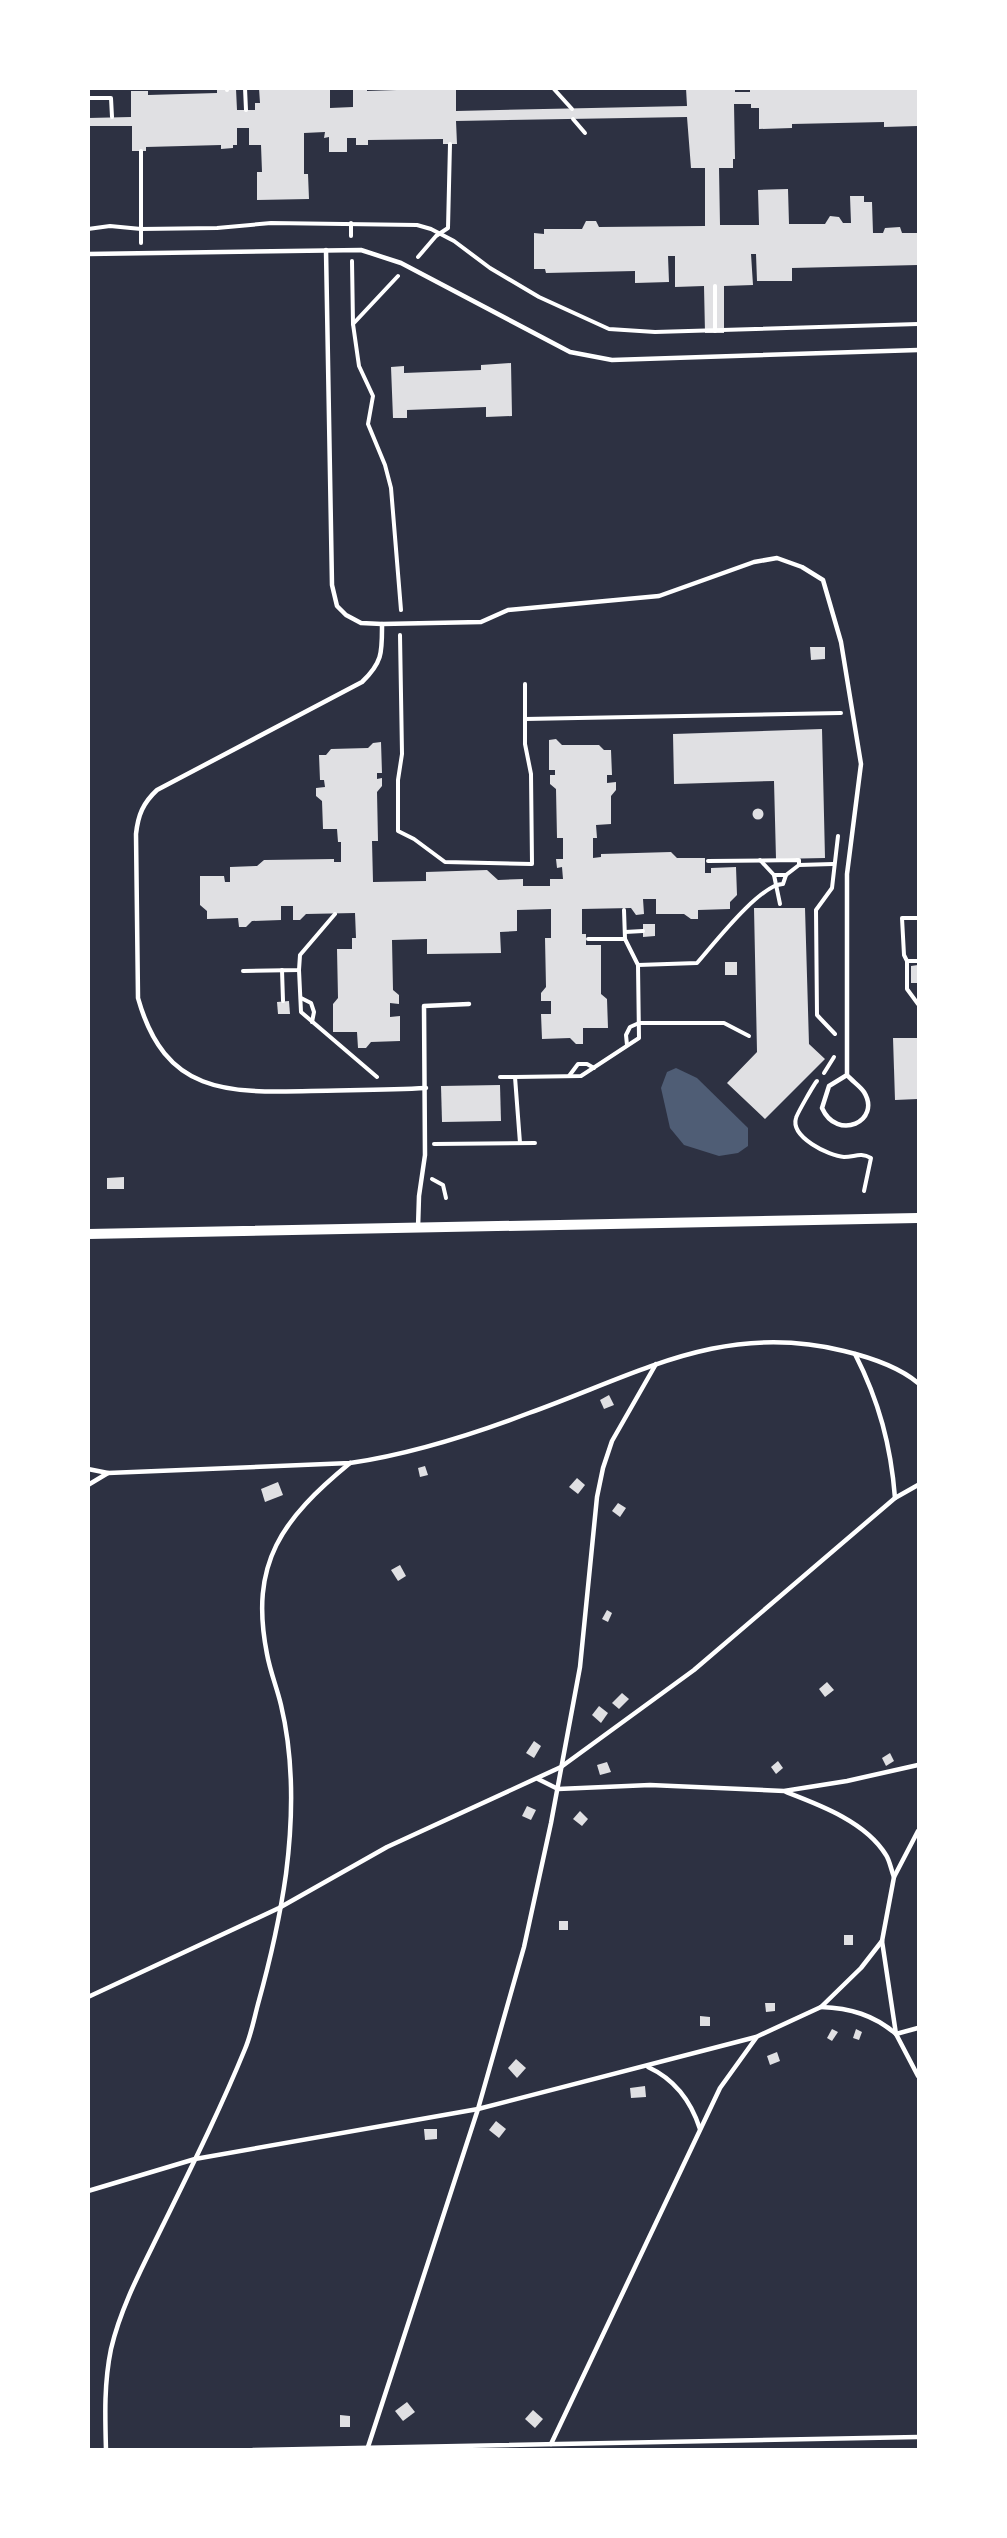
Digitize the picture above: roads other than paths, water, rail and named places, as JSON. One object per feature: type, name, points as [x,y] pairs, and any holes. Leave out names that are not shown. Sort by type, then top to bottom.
[{"type":"street","points":[[88,1234],[918,1218]]},
{"type":"lane","points":[[326,250],[333,597],[337,606],[346,615],[361,623],[481,622],[508,610],[659,596],[754,562],[777,558],[802,567],[822,580],[841,642],[861,764],[847,874],[847,1075],[864,1093],[867,1103],[866,1115],[859,1123],[848,1127],[834,1123],[826,1116],[822,1108],[829,1086],[847,1075]]},
{"type":"lane","points":[[88,254],[361,250],[401,263],[570,351],[588,357],[612,360],[918,350]]},
{"type":"lane","points":[[382,624],[382,657],[374,670],[362,682],[157,789],[146,800],[138,816],[136,834],[138,998],[144,1019],[156,1040],[176,1066],[199,1080],[230,1091],[426,1088]]},
{"type":"lane","points":[[418,1228],[425,1144],[424,1006],[469,1004]]},
{"type":"lane","points":[[88,1469],[108,1473],[350,1464],[436,1445],[529,1414],[656,1364],[702,1349],[754,1343],[784,1341],[855,1354],[897,1369],[918,1383]]},
{"type":"lane","points":[[855,1354],[873,1388],[884,1425],[892,1461],[894,1498]]},
{"type":"lane","points":[[367,2448],[478,2109],[524,1947],[558,1789],[580,1667],[597,1497],[603,1468],[612,1440],[656,1364]]},
{"type":"lane","points":[[106,2450],[105,2390],[112,2348],[131,2290],[247,2046],[265,1978],[279,1908],[289,1833],[291,1772],[282,1706],[267,1655],[261,1596],[270,1559],[286,1526],[312,1495],[350,1464]]},
{"type":"lane","points":[[88,1485],[108,1473]]},
{"type":"lane","points":[[88,1997],[279,1908],[387,1846],[561,1767],[694,1670],[894,1498],[918,1485]]},
{"type":"lane","points":[[538,1779],[558,1789],[650,1785],[783,1791],[847,1781],[918,1765]]},
{"type":"lane","points":[[783,1791],[822,1806],[854,1825],[876,1842],[887,1856],[894,1877]]},
{"type":"lane","points":[[918,1831],[894,1877],[882,1941],[896,2034],[918,2076]]},
{"type":"lane","points":[[88,2191],[195,2159],[478,2109],[648,2067],[756,2037],[821,2007],[861,1968],[882,1941]]},
{"type":"lane","points":[[821,2007],[855,2011],[882,2023],[896,2034]]},
{"type":"lane","points":[[896,2034],[918,2028]]},
{"type":"lane","points":[[551,2444],[724,2080],[756,2037]]},
{"type":"lane","points":[[648,2067],[664,2074],[676,2086],[695,2114],[701,2130]]},
{"type":"lane","points":[[253,2450],[918,2437]]},
{"type":"water","points":[[676,1068],[697,1078],[748,1128],[748,1146],[738,1153],[719,1156],[684,1145],[670,1128],[661,1088],[667,1072]]}]
